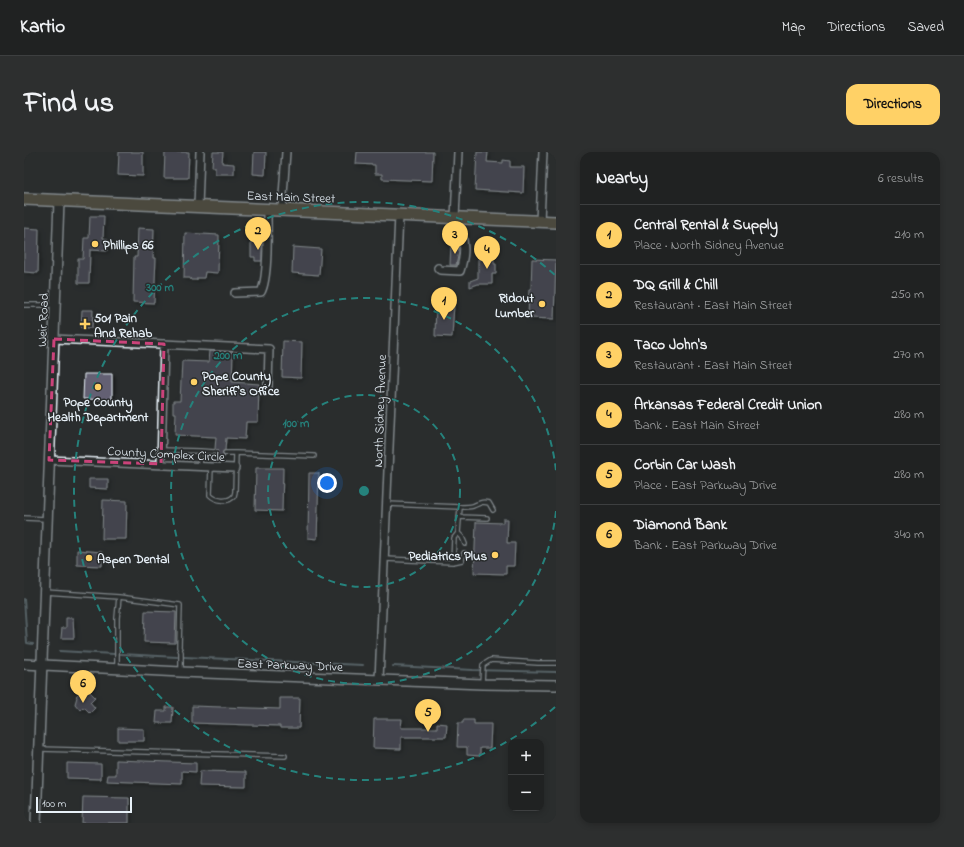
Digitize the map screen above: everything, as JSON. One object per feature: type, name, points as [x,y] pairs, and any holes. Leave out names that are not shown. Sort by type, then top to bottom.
[{"type":"main road","name":"East Main Street","points":[[24,199],[556,222]]},
{"type":"main road","name":"Weir Road","points":[[36,823],[59,201]]},
{"type":"main road","name":"East Parkway Drive","points":[[24,664],[379,680],[556,685]]},
{"type":"street","points":[[198,206],[200,152]]},
{"type":"street","points":[[282,210],[286,152]]},
{"type":"street","points":[[455,218],[458,152]]},
{"type":"street","points":[[540,221],[543,152]]},
{"type":"street","points":[[235,293],[261,292],[264,287],[266,273],[267,210]]},
{"type":"street","name":"North Sidney Avenue","points":[[379,680],[399,215]]},
{"type":"street","points":[[438,268],[440,270],[460,271],[464,255],[464,241],[461,233]]},
{"type":"street","points":[[54,339],[269,349],[268,387]]},
{"type":"street","points":[[160,464],[164,344]]},
{"type":"street","name":"County Complex Circle","points":[[49,460],[236,468]]},
{"type":"lane","points":[[24,305],[55,305]]},
{"type":"lane","points":[[161,450],[215,452]]},
{"type":"lane","points":[[200,451],[200,466]]},
{"type":"lane","points":[[225,453],[236,453]]},
{"type":"lane","name":"County Complex Circle","points":[[236,468],[236,453],[314,456]]},
{"type":"lane","points":[[211,467],[210,495],[217,500],[228,500],[234,496],[236,468]]},
{"type":"lane","points":[[387,504],[460,507],[473,506],[478,503],[485,502],[489,503],[493,510]]},
{"type":"lane","points":[[453,562],[454,538],[458,533],[460,507]]},
{"type":"lane","points":[[459,517],[487,518]]},
{"type":"lane","points":[[24,518],[47,519]]},
{"type":"lane","points":[[458,533],[462,537],[465,544]]},
{"type":"lane","points":[[385,559],[453,562],[462,560],[464,553]]},
{"type":"lane","points":[[44,592],[119,597],[180,605],[179,647],[181,652],[181,672]]},
{"type":"lane","points":[[117,669],[117,618],[119,597]]},
{"type":"lane","points":[[482,684],[483,665],[491,660],[556,663]]},
{"type":"lane","points":[[39,749],[285,756]]},
{"type":"highlighted area","points":[[54,339],[164,344],[161,464],[49,460]]},
{"type":"building","points":[[119,152],[143,152],[143,176],[118,175]]},
{"type":"building","points":[[165,152],[189,152],[188,178],[164,178]]},
{"type":"building","points":[[213,152],[223,152],[222,163],[234,164],[234,174],[215,174],[215,167],[212,167]]},
{"type":"building","points":[[254,152],[266,152],[265,175],[253,174]]},
{"type":"building","points":[[357,152],[433,152],[432,181],[382,179],[382,174],[375,174],[375,165],[356,164]]},
{"type":"building","points":[[477,152],[488,152],[487,162],[503,163],[503,160],[510,161],[510,167],[524,167],[523,193],[475,190]]},
{"type":"building","points":[[90,216],[104,216],[103,238],[107,239],[107,251],[90,250],[89,283],[78,283],[78,259],[83,259],[84,238],[89,238]]},
{"type":"building","points":[[24,228],[39,229],[38,273],[24,272]]},
{"type":"building","points":[[138,228],[154,229],[153,258],[156,258],[154,303],[133,302],[134,257],[137,257]]},
{"type":"building","points":[[185,233],[219,235],[218,273],[205,272],[204,278],[197,278],[197,280],[184,278]]},
{"type":"building","points":[[251,239],[262,239],[262,261],[255,261],[255,257],[251,257]]},
{"type":"building","points":[[451,243],[458,243],[459,252],[456,265],[450,265]]},
{"type":"building","points":[[293,247],[321,249],[319,275],[292,273]]},
{"type":"building","points":[[478,259],[494,260],[494,264],[496,264],[496,274],[492,274],[492,284],[478,284],[470,287],[470,281],[478,278]]},
{"type":"building","name":"Ridout Lumber","points":[[532,259],[556,260],[554,319],[528,318]]},
{"type":"building","points":[[436,303],[454,304],[452,337],[435,336]]},
{"type":"building","points":[[82,310],[93,310],[92,328],[81,328]]},
{"type":"building","points":[[283,341],[302,342],[301,378],[282,377]]},
{"type":"building","points":[[210,351],[233,352],[232,382],[259,384],[258,422],[246,422],[245,439],[226,438],[225,450],[222,453],[225,457],[215,457],[218,452],[215,449],[216,437],[175,435],[176,413],[173,413],[173,401],[180,401],[182,361],[209,362]]},
{"type":"building","name":"Pope County Health Department","points":[[84,374],[112,374],[112,400],[83,399]]},
{"type":"building","points":[[256,468],[283,468],[282,511],[255,510]]},
{"type":"building","points":[[309,473],[319,473],[317,539],[308,538]]},
{"type":"building","points":[[89,479],[108,479],[108,489],[89,488]]},
{"type":"building","points":[[103,500],[127,501],[126,539],[102,539]]},
{"type":"building","name":"Pediatrics Plus","points":[[503,519],[508,519],[507,543],[515,543],[514,566],[506,566],[506,574],[474,573],[476,522],[503,523]]},
{"type":"building","name":"Aspen Dental","points":[[77,550],[102,552],[102,566],[77,565]]},
{"type":"building","points":[[145,611],[176,612],[175,643],[144,642]]},
{"type":"building","points":[[66,618],[73,618],[74,638],[61,638],[62,628],[66,628]]},
{"type":"building","points":[[82,691],[89,691],[95,697],[90,702],[95,708],[90,713],[83,707],[80,710],[75,704],[76,696]]},
{"type":"building","points":[[280,698],[300,698],[299,728],[192,723],[192,706],[280,709]]},
{"type":"building","points":[[166,707],[173,707],[172,723],[156,723],[157,711],[166,711]]},
{"type":"building","points":[[374,719],[402,719],[401,728],[437,728],[437,723],[447,724],[446,737],[401,737],[401,749],[373,748]]},
{"type":"building","points":[[463,720],[474,720],[474,724],[491,724],[490,748],[480,748],[480,756],[467,755],[467,747],[457,747],[458,723],[463,723]]},
{"type":"building","points":[[118,728],[144,729],[144,741],[118,741]]},
{"type":"building","points":[[116,760],[196,763],[196,772],[182,771],[182,784],[107,781],[108,775],[116,775]]},
{"type":"building","points":[[67,763],[101,764],[101,779],[67,778]]},
{"type":"building","points":[[200,771],[246,772],[246,787],[199,786]]},
{"type":"building","points":[[83,797],[129,798],[129,823],[82,823]]},
{"type":"waterway","points":[[24,599],[27,643],[33,644]]},
{"type":"waterway","points":[[59,651],[114,654]]},
{"type":"waterway","points":[[121,654],[177,657]]},
{"type":"waterway","points":[[184,657],[363,665]]},
{"type":"waterway","points":[[393,666],[556,672]]},
{"type":"place","name":"Phillips 66","points":[[95,244]]},
{"type":"place","name":"DQ Grill & Chill","points":[[258,250]]},
{"type":"place","name":"Taco John's","points":[[455,254]]},
{"type":"place","name":"Arkansas Federal Credit Union","points":[[487,269]]},
{"type":"place","name":"Ridout Lumber","points":[[542,304]]},
{"type":"place","name":"Central Rental & Supply","points":[[444,320]]},
{"type":"place","name":"501 Pain And Rehab","points":[[85,324]]},
{"type":"place","name":"Pope County Sheriff's Office","points":[[194,382]]},
{"type":"place","name":"Pope County Health Department","points":[[98,387]]},
{"type":"place","name":"Pediatrics Plus","points":[[495,555]]},
{"type":"place","name":"Aspen Dental","points":[[89,558]]},
{"type":"place","name":"Diamond Bank","points":[[83,703]]},
{"type":"place","name":"Corbin Car Wash","points":[[428,732]]}]
